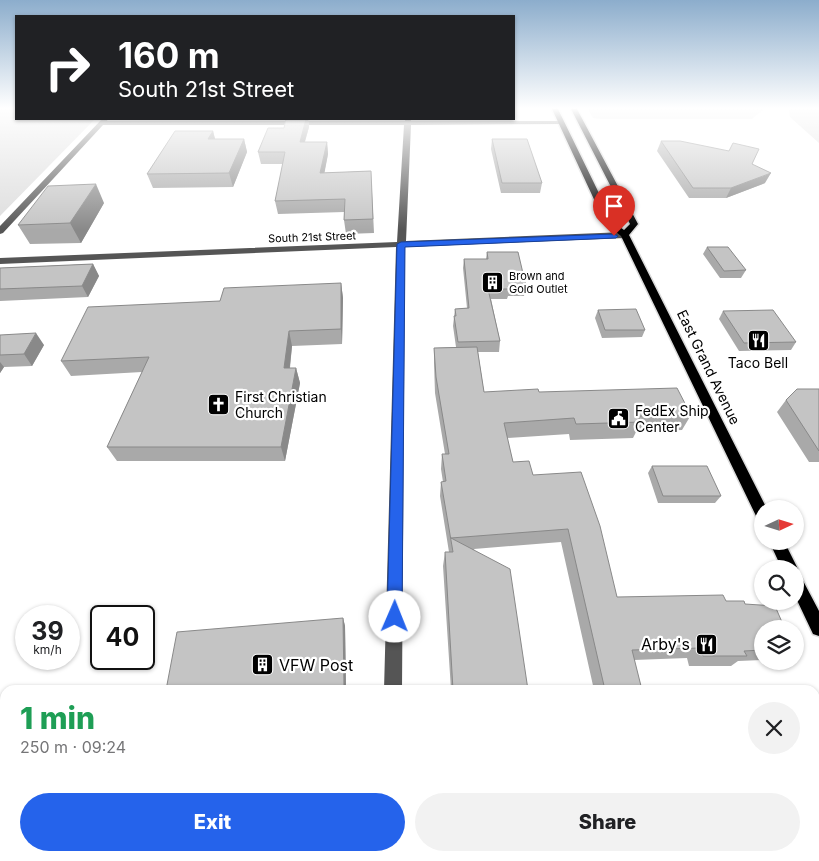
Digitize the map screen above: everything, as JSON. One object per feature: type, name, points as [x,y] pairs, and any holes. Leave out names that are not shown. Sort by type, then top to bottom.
[{"type":"main road","name":"East Grand Avenue","points":[[574,149],[609,223],[625,235],[755,500]]},
{"type":"main road","points":[[595,149],[634,224],[625,235]]},
{"type":"main road","points":[[804,598],[819,628]]},
{"type":"street","points":[[0,231],[77,149]]},
{"type":"street","points":[[394,685],[401,244],[406,149]]},
{"type":"street","name":"South 21st Street","points":[[0,261],[625,235]]},
{"type":"shaded area","points":[[0,149],[65,149],[0,216]]},
{"type":"building","points":[[163,149],[240,149],[229,173],[147,174]]},
{"type":"building","points":[[259,149],[325,149],[320,173],[371,171],[373,219],[344,220],[345,199],[275,201],[285,152],[258,152]]},
{"type":"building","points":[[494,149],[530,149],[542,183],[502,183]]},
{"type":"building","points":[[667,149],[720,149],[729,151],[730,149],[759,149],[752,164],[771,173],[731,188],[693,188]]},
{"type":"building","points":[[96,184],[70,223],[18,225],[48,186]]},
{"type":"building","points":[[707,247],[728,247],[746,270],[724,271]]},
{"type":"building","points":[[487,252],[518,252],[526,286],[508,286],[509,289],[488,289],[500,341],[458,342],[454,316],[456,316],[455,309],[469,308],[464,259],[488,259]]},
{"type":"building","points":[[93,264],[82,286],[0,289],[0,268]]},
{"type":"building","points":[[341,283],[341,329],[289,331],[284,368],[296,368],[281,447],[107,447],[149,357],[61,361],[88,307],[220,301],[224,288]]},
{"type":"building","points":[[636,309],[645,330],[605,330],[598,310]]},
{"type":"building","name":"Taco Bell","points":[[773,310],[796,342],[744,343],[723,311]]},
{"type":"building","points":[[36,333],[24,354],[0,355],[0,335]]},
{"type":"building","points":[[477,347],[484,392],[538,389],[539,392],[677,388],[691,415],[638,416],[641,422],[576,424],[574,418],[504,423],[513,462],[529,461],[533,475],[581,472],[600,526],[617,597],[723,595],[726,601],[744,601],[745,604],[754,605],[754,610],[777,610],[781,620],[754,620],[754,650],[744,651],[747,656],[703,656],[700,648],[632,650],[641,685],[604,685],[568,529],[451,538],[510,569],[527,685],[453,685],[445,552],[453,552],[441,482],[446,481],[442,454],[449,454],[436,377],[434,348]]},
{"type":"building","points":[[797,389],[819,389],[819,451],[786,400]]},
{"type":"building","points":[[652,466],[707,466],[721,496],[663,496]]},
{"type":"building","name":"VFW Post","points":[[343,618],[344,685],[167,685],[177,632]]},
{"type":"place","name":"Brown and Gold Outlet","points":[[493,282]]},
{"type":"place","name":"Taco Bell","points":[[758,340]]},
{"type":"place","name":"First Christian Church","points":[[219,404]]},
{"type":"place","name":"FedEx Ship Center","points":[[619,418]]},
{"type":"place","name":"Arby's","points":[[706,644]]},
{"type":"place","name":"VFW Post","points":[[263,665]]},
{"type":"route","points":[[395,617],[401,244],[614,236]]}]
